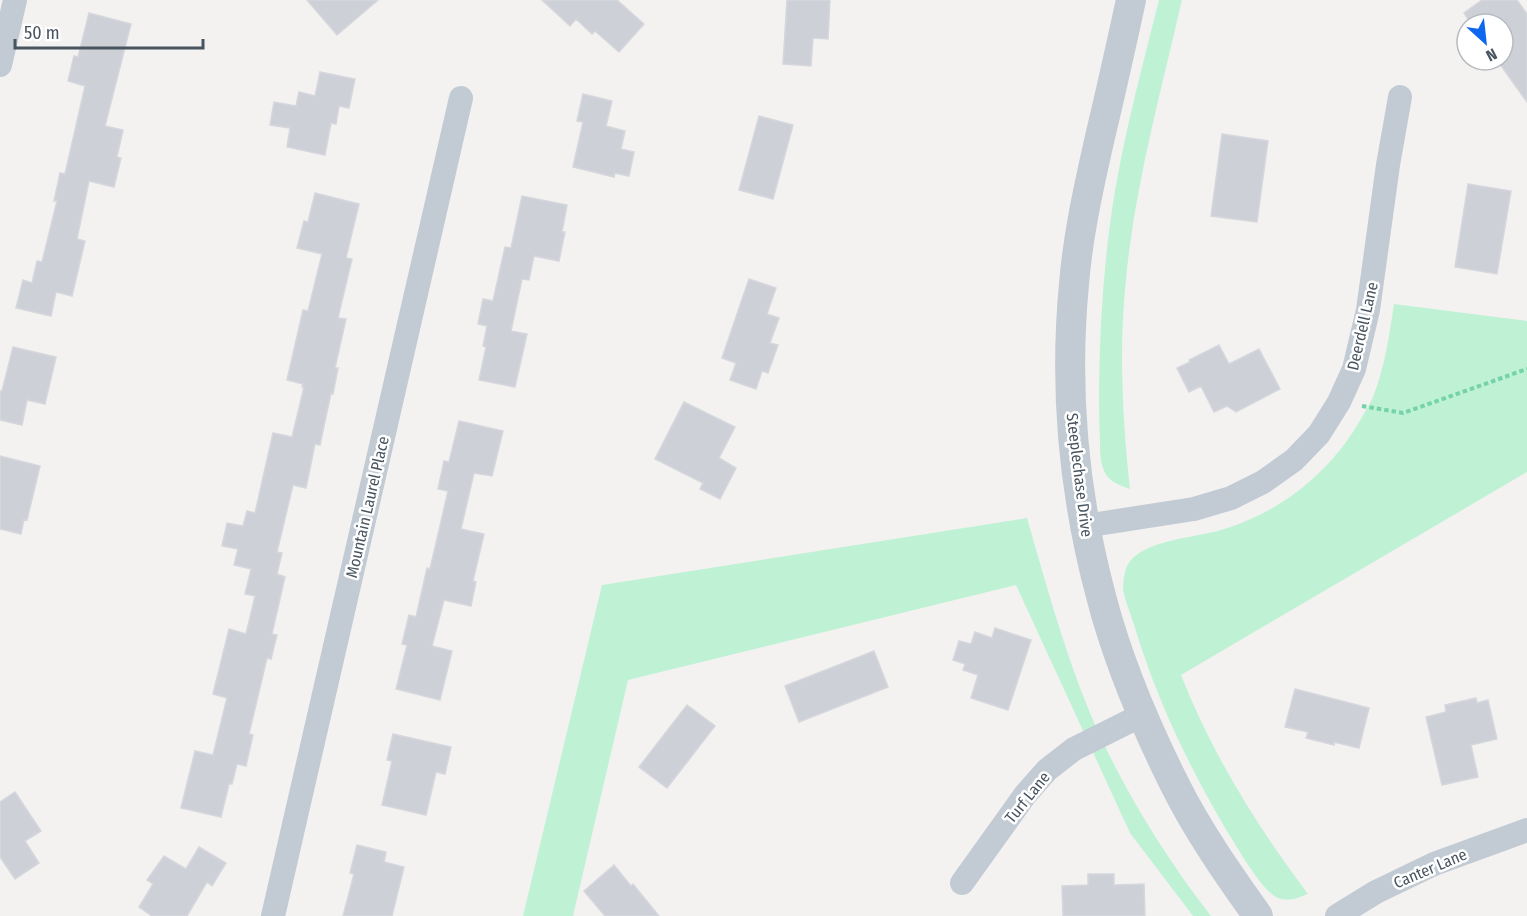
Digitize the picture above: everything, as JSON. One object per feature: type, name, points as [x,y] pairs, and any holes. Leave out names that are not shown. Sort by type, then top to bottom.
[{"type":"street","points":[[0,65],[15,0]]},
{"type":"street","name":"Steeplechase Drive","points":[[1131,0],[1084,207],[1074,284],[1070,383],[1075,456],[1085,526],[1104,608],[1142,715],[1176,787],[1216,857],[1257,916]]},
{"type":"street","name":"Deerdell Lane","points":[[1085,526],[1194,509],[1231,498],[1263,482],[1294,460],[1319,434],[1339,402],[1354,369],[1368,310],[1400,97]]},
{"type":"street","name":"Mountain Laurel Place","points":[[273,916],[461,98]]},
{"type":"street","name":"Turf Lane","points":[[962,884],[1025,795],[1047,770],[1074,749],[1142,715]]},
{"type":"street","name":"Canter Lane","points":[[1337,916],[1376,892],[1434,864],[1527,830]]},
{"type":"path","points":[[1339,402],[1403,413],[1527,369]]},
{"type":"green space","points":[[1159,0],[1182,0],[1148,144],[1134,217],[1125,290],[1122,365],[1130,489],[1110,479],[1101,462],[1099,386],[1102,313],[1105,264],[1119,167]]},
{"type":"green space","points":[[1394,304],[1527,321],[1527,472],[1181,675],[1207,733],[1237,789],[1308,894],[1286,900],[1271,894],[1248,865],[1210,802],[1185,754],[1143,654],[1124,594],[1124,575],[1134,557],[1143,551],[1155,545],[1221,530],[1243,522],[1285,501],[1320,472],[1350,437],[1373,397],[1384,363]]},
{"type":"green space","points":[[1027,518],[1064,641],[1102,740],[1144,819],[1211,916],[1193,916],[1130,833],[1016,585],[628,680],[573,916],[523,916],[602,585]]},
{"type":"building","points":[[307,0],[378,0],[337,35]]},
{"type":"building","points":[[542,0],[617,0],[644,24],[619,52],[595,31],[592,34],[576,19],[570,26]]},
{"type":"building","points":[[787,0],[830,0],[828,39],[813,38],[811,66],[783,64]]},
{"type":"building","points":[[1482,0],[1517,0],[1527,14],[1527,102],[1506,72],[1515,72],[1515,12],[1465,12]]},
{"type":"building","points":[[89,13],[131,24],[105,126],[123,130],[117,157],[121,158],[114,187],[89,181],[77,239],[85,241],[72,296],[56,292],[51,316],[16,308],[23,280],[32,283],[37,261],[42,262],[57,201],[54,201],[60,173],[65,174],[85,86],[68,81],[74,56],[78,57]]},
{"type":"building","points":[[320,72],[355,79],[349,108],[339,106],[336,124],[331,123],[325,155],[287,147],[290,128],[270,125],[274,102],[296,106],[299,92],[315,96]]},
{"type":"building","points":[[583,94],[612,101],[606,126],[625,131],[621,149],[634,152],[629,176],[615,173],[614,177],[573,167],[583,122],[577,121]]},
{"type":"building","points":[[759,116],[793,125],[773,199],[739,190]]},
{"type":"building","points":[[1222,134],[1268,141],[1257,222],[1211,216]]},
{"type":"building","points":[[1468,184],[1511,191],[1497,274],[1455,267]]},
{"type":"building","points":[[315,193],[359,204],[346,258],[352,259],[338,318],[346,319],[335,368],[338,368],[333,394],[331,393],[320,445],[315,444],[306,488],[293,485],[277,552],[282,553],[277,574],[285,577],[272,634],[277,635],[271,659],[267,658],[249,734],[253,735],[246,766],[237,764],[232,784],[229,784],[221,817],[181,808],[195,751],[213,755],[227,698],[213,694],[229,629],[246,634],[255,596],[245,594],[251,569],[234,565],[238,549],[222,546],[227,523],[243,526],[247,511],[255,513],[273,433],[292,437],[304,387],[302,387],[303,384],[287,380],[303,310],[308,311],[322,254],[297,248],[304,221],[308,222]]},
{"type":"building","points":[[522,196],[567,205],[562,232],[565,232],[559,261],[534,256],[529,280],[522,279],[511,331],[527,334],[515,387],[479,380],[486,347],[483,346],[487,326],[478,324],[483,299],[493,301],[505,247],[511,248]]},
{"type":"building","points":[[749,279],[776,288],[767,314],[779,318],[770,343],[778,345],[768,373],[762,371],[756,389],[730,380],[736,363],[722,358]]},
{"type":"building","points":[[1219,345],[1229,364],[1259,349],[1280,389],[1236,412],[1227,406],[1214,412],[1201,386],[1189,392],[1177,368]]},
{"type":"building","points":[[13,347],[56,357],[45,404],[27,400],[22,425],[0,420],[0,391],[2,391]]},
{"type":"building","points":[[684,402],[735,427],[719,458],[736,468],[720,499],[700,489],[703,483],[655,459]]},
{"type":"building","points":[[459,421],[503,431],[492,476],[474,473],[461,529],[484,534],[473,581],[476,582],[471,606],[444,600],[432,646],[452,651],[440,700],[396,689],[407,645],[402,644],[409,615],[416,617],[427,568],[430,569],[448,491],[438,489],[444,461],[449,462]]},
{"type":"building","points":[[0,456],[40,466],[27,520],[24,519],[21,534],[0,529]]},
{"type":"building","points":[[995,628],[1031,640],[1008,710],[971,698],[978,675],[963,670],[965,664],[953,660],[959,641],[971,644],[975,632],[992,638]]},
{"type":"building","points":[[874,651],[888,687],[799,722],[785,686]]},
{"type":"building","points":[[1295,689],[1369,708],[1359,748],[1306,738],[1308,732],[1285,727]]},
{"type":"building","points":[[1476,698],[1477,703],[1488,700],[1497,739],[1471,745],[1478,777],[1442,785],[1426,717],[1446,712],[1445,705]]},
{"type":"building","points":[[687,705],[715,726],[667,788],[639,767]]},
{"type":"building","points":[[393,734],[451,747],[445,774],[436,772],[426,815],[382,805],[392,761],[387,760]]},
{"type":"building","points":[[15,792],[41,831],[25,841],[39,863],[15,879],[0,857],[0,802]]},
{"type":"building","points":[[357,845],[386,852],[384,862],[404,867],[392,916],[343,916],[354,874],[350,873]]},
{"type":"building","points":[[199,847],[226,863],[212,886],[207,882],[187,916],[152,916],[139,907],[153,884],[147,880],[164,856],[186,869]]},
{"type":"building","points":[[614,865],[659,916],[605,916],[584,891]]},
{"type":"building","points":[[1088,874],[1114,874],[1114,885],[1144,884],[1145,916],[1063,916],[1062,886],[1088,885]]}]
